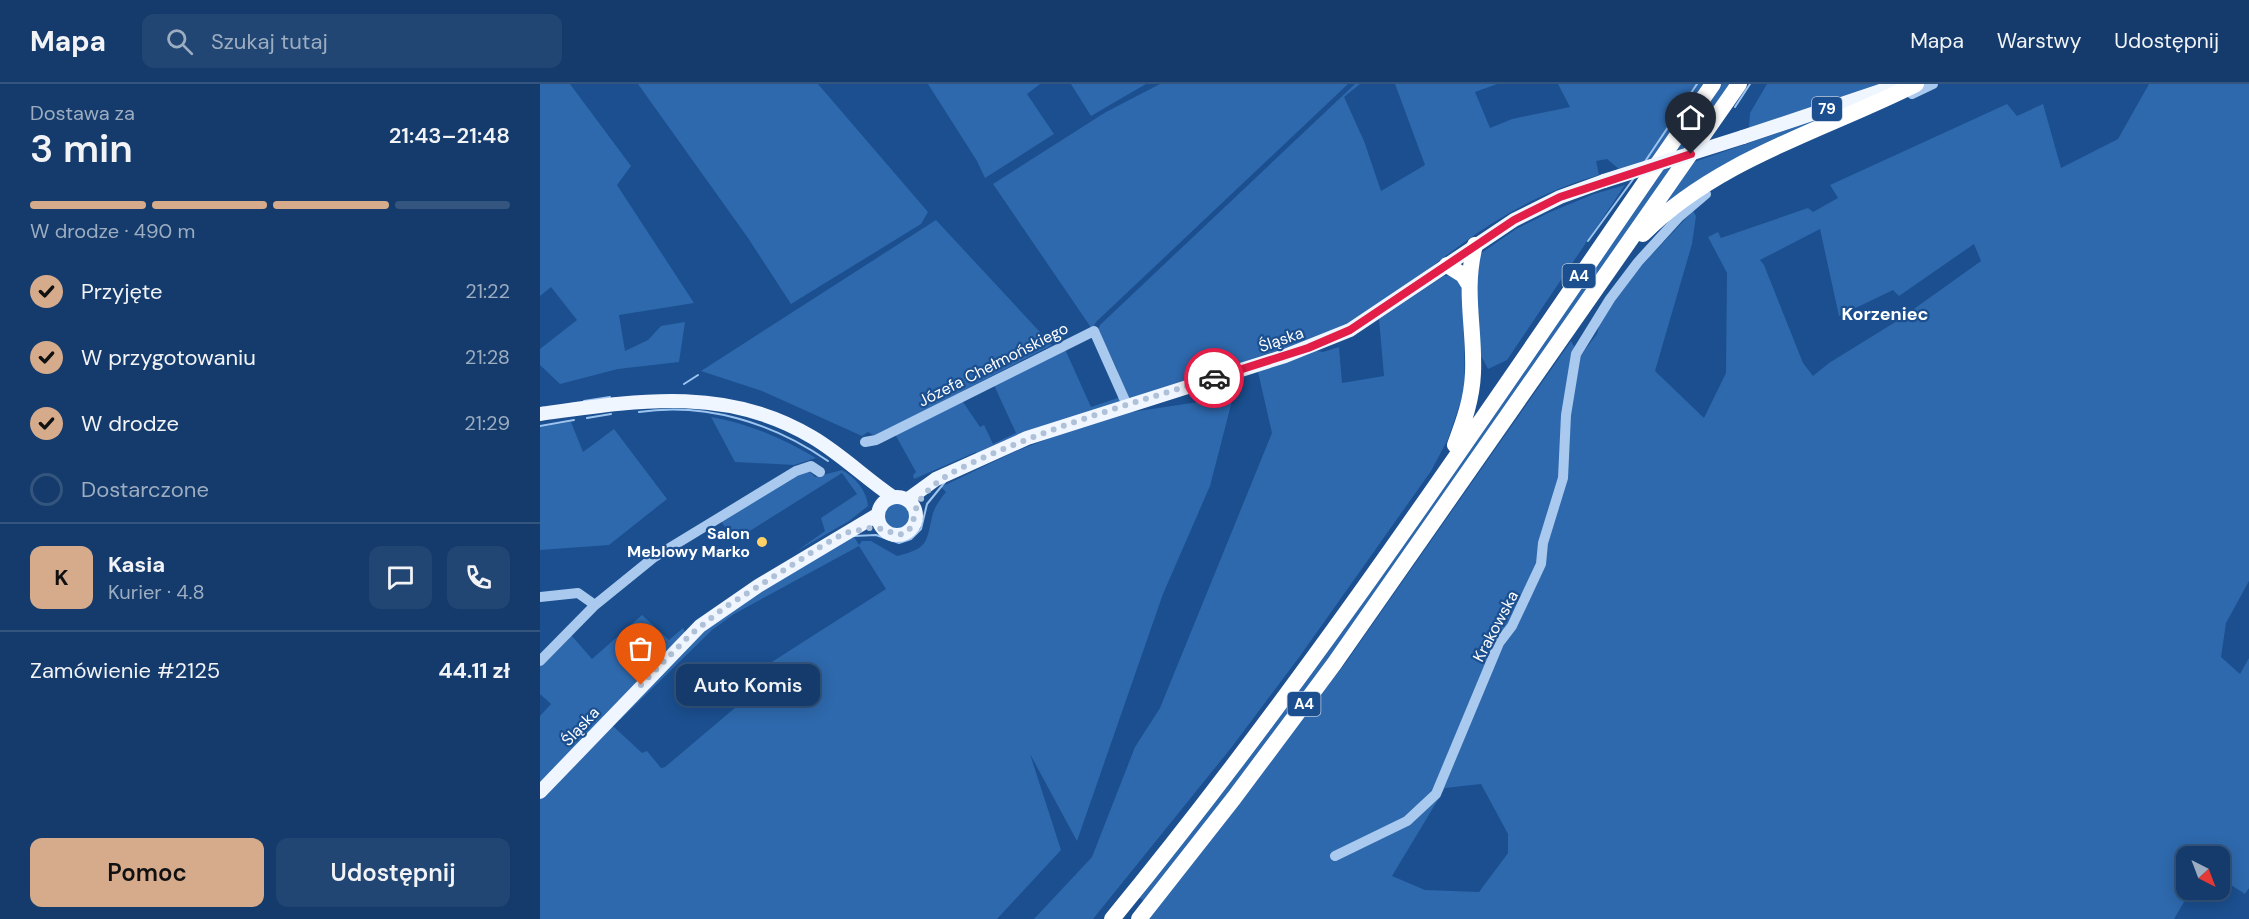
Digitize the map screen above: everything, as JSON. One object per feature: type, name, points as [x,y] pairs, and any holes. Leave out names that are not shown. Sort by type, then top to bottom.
[{"type":"highway","name":"A4","points":[[1112,919],[1286,695],[1713,84]]},
{"type":"highway","name":"A4","points":[[1139,919],[1234,798],[1334,664],[1739,84]]},
{"type":"highway","points":[[1611,267],[1659,219],[1713,179],[1916,84]]},
{"type":"highway","points":[[1446,468],[1464,420],[1472,390],[1473,357],[1468,283],[1475,245]]},
{"type":"highway","points":[[1447,265],[1463,275],[1468,283]]},
{"type":"main road","name":"Śląska","points":[[907,500],[928,484],[1027,438],[1326,340],[1374,316],[1475,245],[1529,212],[1604,181],[1901,84]]},
{"type":"main road","points":[[540,414],[664,399],[731,405],[772,417],[801,431],[837,454],[893,497],[907,500],[915,512]]},
{"type":"main road","name":"Śląska","points":[[915,512],[922,497],[943,477]]},
{"type":"main road","points":[[866,478],[879,510],[883,529]]},
{"type":"main road","name":"79","points":[[879,510],[893,497]]},
{"type":"main road","name":"Śląska","points":[[540,792],[700,626],[750,591],[879,510]]},
{"type":"main road","name":"79","points":[[883,529],[898,535],[908,531],[915,523],[915,512]]},
{"type":"main road","name":"Śląska","points":[[845,533],[876,527],[883,529]]},
{"type":"street","name":"Krakowska","points":[[1335,856],[1407,821],[1436,794],[1499,643],[1512,626],[1526,600],[1541,564],[1543,543],[1563,478],[1566,415],[1572,369],[1579,349],[1638,262],[1699,199],[1746,169],[1933,84]]},
{"type":"street","name":"Józefa Chełmońskiego","points":[[865,442],[876,440],[1094,331],[1127,405]]},
{"type":"street","points":[[540,661],[595,605],[646,563],[680,539],[796,471],[811,466],[820,472]]},
{"type":"street","points":[[540,597],[578,593],[595,605]]},
{"type":"shaded area","points":[[540,84],[570,84],[631,166],[617,185],[694,303],[619,315],[625,351],[648,340],[661,326],[685,322],[679,362],[618,369],[560,384],[540,365],[540,349],[577,320],[551,287],[540,296]]},
{"type":"shaded area","points":[[638,84],[818,84],[928,212],[921,224],[791,304],[748,238]]},
{"type":"shaded area","points":[[928,84],[1040,84],[1027,94],[1054,134],[985,178],[977,161]]},
{"type":"shaded area","points":[[1071,84],[1146,84],[1091,116]]},
{"type":"shaded area","points":[[1160,84],[1348,84],[1096,322],[1092,329],[993,184],[1106,112]]},
{"type":"shaded area","points":[[1355,84],[1360,84],[1344,97],[1364,141],[1381,191],[1425,165],[1395,84],[1497,84],[1475,92],[1490,128],[1512,119],[1570,107],[1558,84],[1703,84],[1652,158],[1619,169],[1607,159],[1596,161],[1599,175],[1563,187],[1510,212],[1376,308],[1333,333],[1128,401],[1116,367],[1098,330],[1100,325]]},
{"type":"shaded area","points":[[1719,84],[1733,84],[1690,146],[1671,152]]},
{"type":"shaded area","points":[[1767,84],[1879,84],[1749,128],[1750,113]]},
{"type":"shaded area","points":[[2149,84],[2249,84],[2249,581],[2226,623],[2221,657],[2240,674],[2249,658],[2249,888],[2245,894],[2230,884],[2230,846],[2176,846],[2176,900],[2185,900],[2174,919],[1145,919],[1344,665],[1571,341],[1580,356],[1597,334],[1600,322],[1625,283],[1693,211],[1696,216],[1692,244],[1655,371],[1704,418],[1726,373],[1727,273],[1708,237],[1718,232],[1721,238],[1808,208],[1813,212],[1838,198],[1830,185],[2007,104],[2017,116],[2043,104],[2061,168],[2118,139]],"holes":[[[1820,229],[1839,316],[1893,290],[1899,296],[1974,244],[1981,261],[1897,321],[1829,363],[1813,376],[1803,363],[1760,260]],[[1481,784],[1508,834],[1508,853],[1479,892],[1425,890],[1392,876],[1445,788]]]},
{"type":"shaded area","points":[[1853,107],[1657,214],[1694,162]]},
{"type":"shaded area","points":[[1676,166],[1340,648],[1146,903],[1136,895],[1657,172]]},
{"type":"shaded area","points":[[1625,185],[1507,360],[1488,369],[1477,348],[1472,278],[1480,254],[1516,229],[1548,213],[1594,194]]},
{"type":"shaded area","points":[[936,220],[1052,345],[875,436],[868,432],[862,436],[762,391],[701,371]]},
{"type":"shaded area","points":[[1453,275],[1461,282],[1463,299],[1465,389],[1448,439],[1431,471],[1300,656],[1231,748],[1093,919],[1034,919],[1092,857],[1135,747],[1160,708],[1272,433],[1258,372],[1313,350],[1323,352],[1339,347],[1342,383],[1384,376],[1379,319],[1444,276]]},
{"type":"shaded area","points":[[1064,347],[1091,407],[1121,397],[1122,403],[978,455],[976,452],[914,479],[913,475],[916,472],[895,434],[961,399],[980,427],[984,425],[993,444],[1016,433],[993,383]]},
{"type":"shaded area","points":[[1233,397],[1210,486],[1163,594],[1077,841],[1030,754],[1061,850],[997,919],[540,919],[540,797],[608,725],[614,727],[642,753],[647,751],[661,768],[665,767],[736,707],[725,692],[886,589],[859,546],[734,614],[712,630],[620,720],[618,719],[674,657],[732,607],[853,535],[859,545],[862,541],[871,541],[897,556],[916,550],[925,542],[934,510],[946,492],[941,487],[1014,452],[1068,431],[1131,412]]},
{"type":"shaded area","points":[[711,417],[765,433],[816,458],[794,465],[735,462]]},
{"type":"shaded area","points":[[571,422],[583,452],[614,429],[667,499],[609,545],[540,550],[540,427]]},
{"type":"shaded area","points":[[807,469],[815,477],[842,470],[860,485],[868,506],[849,521],[797,551],[825,531],[821,518],[857,494],[842,473],[734,541],[719,518]]},
{"type":"shaded area","points":[[897,501],[907,505],[911,515],[907,525],[897,529],[887,525],[883,515],[887,505]]},
{"type":"shaded area","points":[[642,615],[669,640],[683,628],[686,634],[540,786],[540,716],[551,704],[540,694],[540,666],[571,635],[592,659]]},
{"type":"waterway","points":[[1644,163],[1697,84]]},
{"type":"waterway","points":[[1735,107],[1750,84]]},
{"type":"waterway","points":[[1588,241],[1634,178]]},
{"type":"waterway","points":[[684,384],[698,375]]},
{"type":"waterway","points":[[584,401],[610,397]]},
{"type":"waterway","points":[[639,412],[689,410],[738,418],[785,436],[828,461]]},
{"type":"waterway","points":[[587,418],[611,414]]},
{"type":"waterway","points":[[540,426],[574,420]]},
{"type":"waterway","points":[[854,536],[876,535],[899,543],[911,539],[921,529],[927,504],[945,482]]},
{"type":"way so far","points":[[641,685],[700,626],[724,608],[825,544],[845,533],[876,527],[898,535],[908,531],[915,523],[915,512],[922,497],[943,477],[1027,438],[1214,378]]},
{"type":"place","name":"Salon Meblowy Marko","points":[[762,542]]},
{"type":"place","name":"Auto Komis","points":[[641,685]]},
{"type":"district","name":"Korzeniec","points":[[1885,314]]},
{"type":"route","points":[[1214,378],[1308,348],[1350,330],[1514,220],[1560,197],[1691,154]]}]
